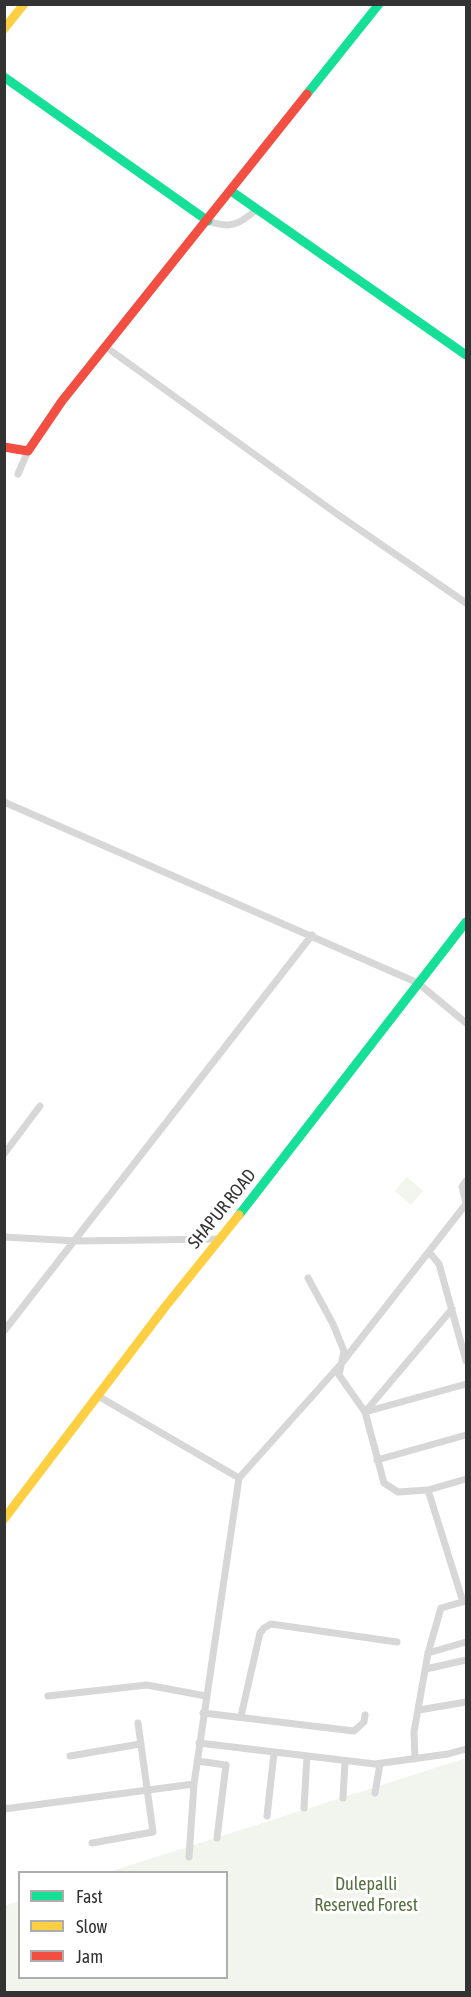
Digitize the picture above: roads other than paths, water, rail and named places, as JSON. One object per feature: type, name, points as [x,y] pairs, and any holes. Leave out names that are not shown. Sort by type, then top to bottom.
[{"type":"street","points":[[4,29],[24,4]]},
{"type":"street","points":[[18,474],[28,451],[62,401],[380,4]]},
{"type":"street","points":[[4,76],[82,134],[208,221],[220,226],[228,226],[245,219],[257,209]]},
{"type":"street","points":[[231,191],[466,355]]},
{"type":"street","points":[[106,347],[337,514],[466,603]]},
{"type":"street","points":[[4,447],[28,451]]},
{"type":"street","points":[[4,802],[418,983],[466,1023]]},
{"type":"street","name":"SHAPUR ROAD","points":[[4,1519],[49,1463],[186,1279],[221,1239],[466,922]]},
{"type":"street","points":[[4,1331],[312,935]]},
{"type":"street","points":[[4,1154],[40,1106]]},
{"type":"street","points":[[189,1857],[199,1743],[239,1478],[341,1364],[466,1204],[462,1187],[466,1181]]},
{"type":"street","points":[[4,1237],[76,1241],[221,1239]]},
{"type":"street","points":[[429,1252],[439,1264],[466,1361]]},
{"type":"street","points":[[308,1278],[333,1324],[344,1352],[339,1375],[365,1412],[384,1483],[398,1492],[428,1490],[466,1479]]},
{"type":"street","points":[[365,1412],[452,1309]]},
{"type":"street","points":[[365,1412],[466,1384]]},
{"type":"street","points":[[98,1396],[239,1478]]},
{"type":"street","points":[[377,1460],[466,1435]]},
{"type":"street","points":[[415,1759],[414,1732],[429,1653],[441,1608],[465,1602],[428,1490]]},
{"type":"street","points":[[241,1716],[260,1633],[271,1624],[398,1642]]},
{"type":"street","points":[[429,1653],[466,1642]]},
{"type":"street","points":[[426,1669],[466,1660]]},
{"type":"street","points":[[48,1696],[147,1685],[206,1696]]},
{"type":"street","points":[[419,1710],[466,1702]]},
{"type":"street","points":[[203,1713],[354,1731],[364,1722],[365,1715]]},
{"type":"street","points":[[92,1844],[153,1832],[138,1723]]},
{"type":"street","points":[[199,1743],[380,1764],[448,1754],[466,1749]]},
{"type":"street","points":[[70,1756],[140,1744]]},
{"type":"street","points":[[267,1816],[274,1753]]},
{"type":"street","points":[[304,1808],[307,1756]]},
{"type":"street","points":[[197,1761],[226,1765],[217,1838]]},
{"type":"street","points":[[343,1798],[345,1761]]},
{"type":"street","points":[[375,1792],[380,1764]]},
{"type":"street","points":[[4,1809],[194,1784]]},
{"type":"park label","name":"Dulepalli Reserved Forest","points":[[366,1894]]}]
